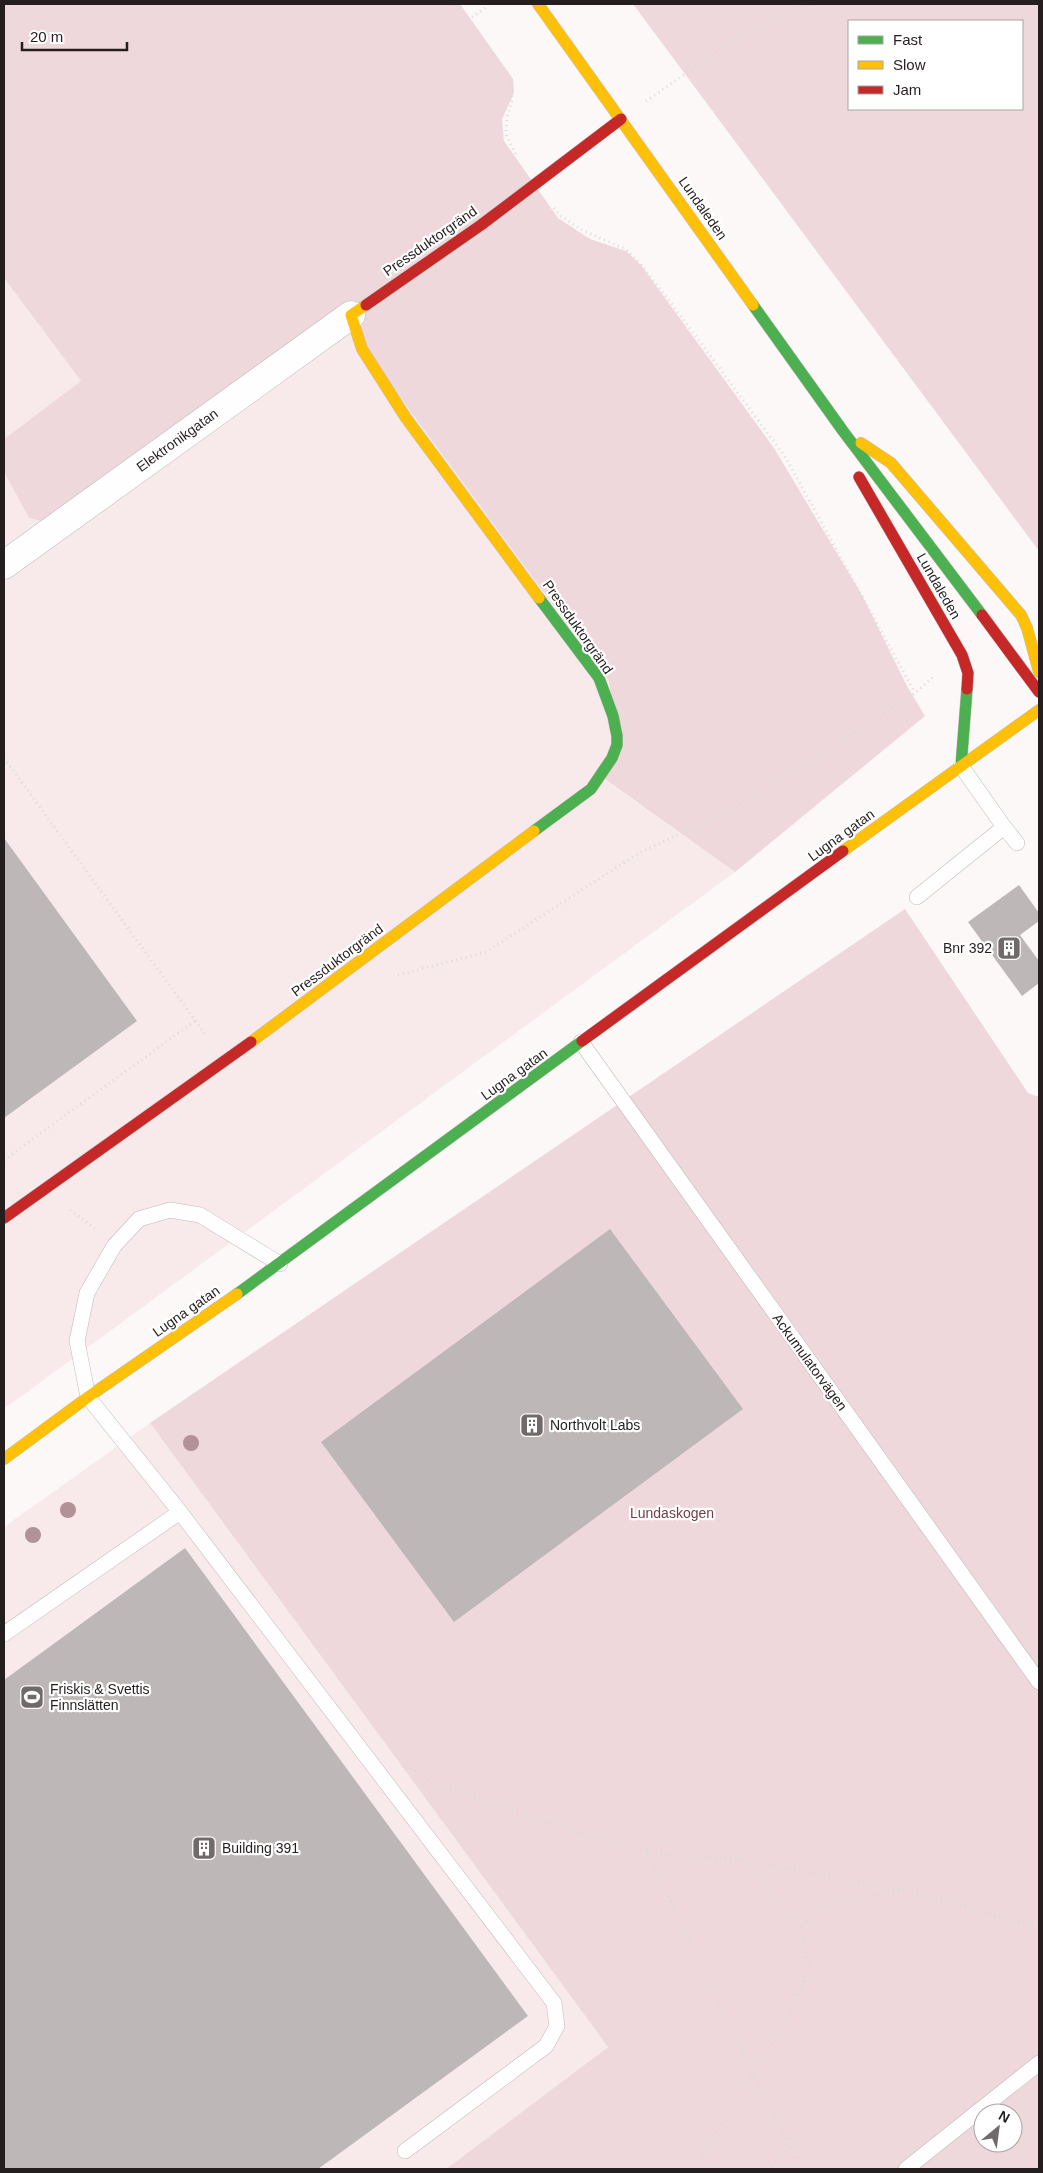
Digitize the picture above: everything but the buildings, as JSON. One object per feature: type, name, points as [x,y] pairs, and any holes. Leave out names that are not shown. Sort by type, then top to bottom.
[{"type":"main road","name":"Lundaleden","points":[[538,4],[843,431],[1039,692]]},
{"type":"main road","name":"Pressduktorgränd","points":[[4,1218],[265,1032],[591,789],[614,753],[616,746],[615,720],[599,678],[406,418],[362,349],[351,314],[481,225],[621,119]]},
{"type":"main road","name":"Lundaleden","points":[[843,431],[891,463],[1021,615],[1027,628],[1039,672]]},
{"type":"main road","name":"Lundaleden","points":[[843,431],[852,465],[962,655],[968,673],[961,766]]},
{"type":"main road","name":"Lugna gatan","points":[[4,1459],[88,1397],[280,1264],[581,1042],[1039,710]]},
{"type":"street","name":"Elektronikgatan","points":[[4,565],[351,314]]},
{"type":"lane","points":[[961,766],[1017,843]]},
{"type":"lane","points":[[916,897],[1004,827]]},
{"type":"lane","name":"Ackumulatorvägen","points":[[581,1042],[1039,1682]]},
{"type":"lane","points":[[280,1264],[200,1216],[170,1210],[139,1219],[114,1246],[87,1293],[77,1341],[88,1397],[180,1512],[370,1764],[554,2003],[557,2026],[546,2046],[405,2151]]},
{"type":"lane","points":[[4,1634],[180,1512]]},
{"type":"lane","points":[[906,2169],[1039,2063]]},
{"type":"path","points":[[393,976],[486,952],[639,853],[716,817],[790,774],[915,693],[786,458],[677,311],[640,263],[625,249],[580,229],[561,216],[534,184],[517,157],[506,134],[507,117],[512,100],[511,78],[456,4]]},
{"type":"path","points":[[621,119],[750,28],[810,4]]},
{"type":"path","points":[[468,20],[488,6]]},
{"type":"path","points":[[4,758],[196,1021],[4,1160]]},
{"type":"path","points":[[70,1210],[100,1232]]},
{"type":"path","points":[[402,1761],[433,1783],[596,1838],[674,1856],[741,1859],[903,1890],[1039,1927]]},
{"type":"path","points":[[647,1850],[753,2075],[803,2169]]},
{"type":"path","points":[[700,2169],[704,2152],[790,2015],[809,1967],[801,1926],[741,1859]]},
{"type":"path","points":[[801,1926],[843,1900],[903,1890]]},
{"type":"path","points":[[768,2169],[792,2147]]},
{"type":"shaded area","points":[[4,278],[81,381],[4,439]]},
{"type":"shaded area","points":[[344,321],[609,681],[615,736],[599,776],[735,872],[4,1409],[4,472],[29,518]]},
{"type":"shaded area","name":"Building 391","points":[[150,1423],[608,2047],[446,2169],[4,2169],[4,1527]]},
{"type":"green space","points":[[4,4],[460,4],[513,79],[514,93],[502,119],[504,141],[558,218],[590,239],[626,251],[641,265],[774,448],[862,595],[907,686],[925,716],[735,872],[599,775],[615,736],[609,681],[344,321],[59,525],[29,518],[4,472],[4,439],[81,381],[4,278]]},
{"type":"green space","points":[[633,4],[1039,4],[1039,551]]},
{"type":"green space","name":"Lundaskogen","points":[[905,909],[1028,1093],[1039,1097],[1039,2169],[446,2169],[608,2047],[150,1423]]},
{"type":"traffic: fast","points":[[753,305],[843,431],[982,615]]},
{"type":"traffic: fast","points":[[534,831],[591,789],[612,758],[617,745],[613,716],[599,678],[539,598]]},
{"type":"traffic: fast","points":[[961,766],[967,689]]},
{"type":"traffic: fast","points":[[237,1294],[582,1041]]},
{"type":"traffic: slow","points":[[538,4],[753,305]]},
{"type":"traffic: slow","points":[[366,305],[351,315],[362,349],[406,418],[539,598]]},
{"type":"traffic: slow","points":[[861,443],[891,463],[1021,615],[1027,628],[1039,672]]},
{"type":"traffic: slow","points":[[843,851],[1039,710]]},
{"type":"traffic: slow","points":[[251,1042],[534,831]]},
{"type":"traffic: slow","points":[[4,1459],[88,1397],[237,1294]]},
{"type":"traffic: jam","points":[[366,305],[481,225],[621,119]]},
{"type":"traffic: jam","points":[[859,477],[962,655],[968,673],[967,689]]},
{"type":"traffic: jam","points":[[982,615],[1039,692]]},
{"type":"traffic: jam","points":[[582,1041],[843,851]]},
{"type":"traffic: jam","points":[[4,1218],[251,1042]]},
{"type":"place","name":"Bnr 392","points":[[1009,948]]},
{"type":"place","name":"Northvolt Labs","points":[[532,1425]]},
{"type":"place","name":"Friskis & Svettis Finnslätten","points":[[32,1697]]},
{"type":"place","name":"Building 391","points":[[204,1848]]}]
